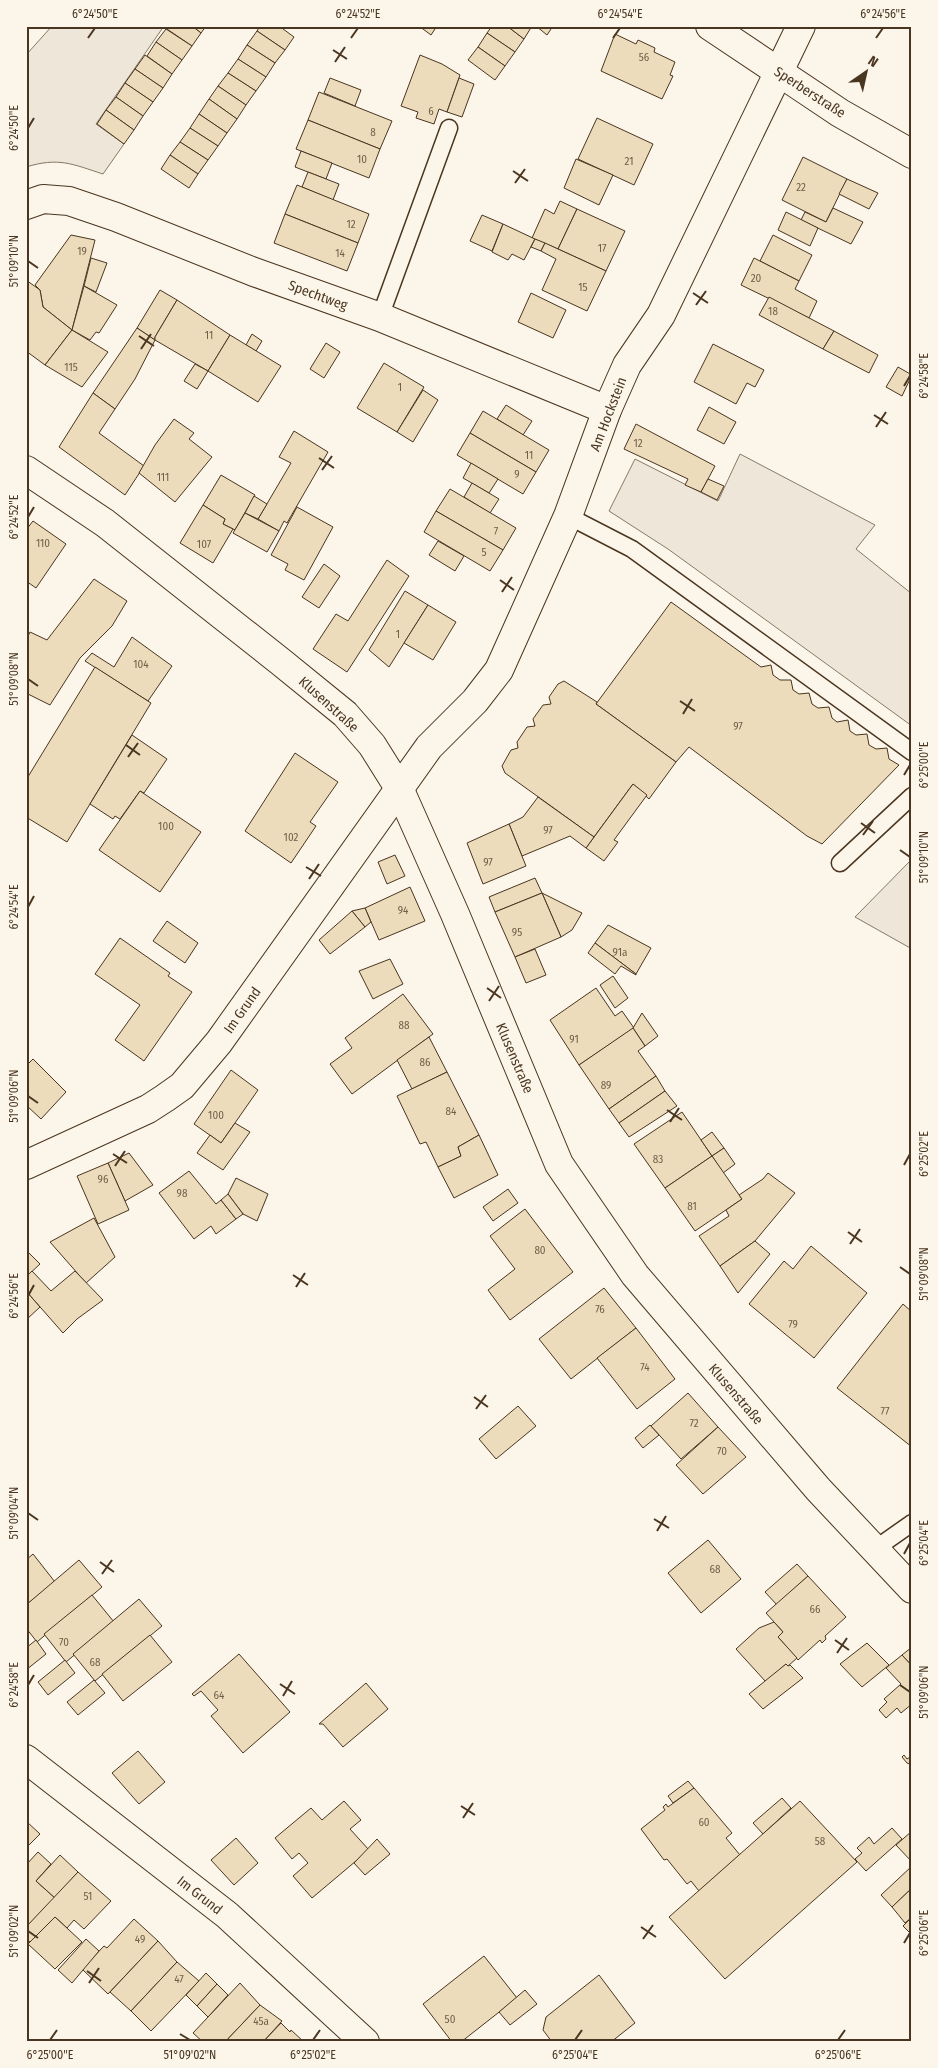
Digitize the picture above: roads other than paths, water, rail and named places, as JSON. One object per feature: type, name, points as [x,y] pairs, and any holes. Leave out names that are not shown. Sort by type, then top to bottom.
[{"type":"street","name":"Sperberstraße","points":[[710,26],[840,113],[912,154]]},
{"type":"street","name":"Am Hockstein","points":[[399,788],[429,747],[476,701],[499,670],[568,516],[607,410],[627,366],[661,315],[801,26]]},
{"type":"street","name":"Spechtweg","points":[[26,205],[43,200],[69,201],[380,317],[607,410]]},
{"type":"street","name":"Klusenstraße","points":[[26,470],[105,523],[345,714],[372,745],[399,788],[455,914],[559,1164],[635,1275],[818,1489],[912,1589]]},
{"type":"street","name":"Im Grund","points":[[26,1164],[148,1109],[182,1086],[219,1042],[399,788]]},
{"type":"street","name":"Im Grund","points":[[26,1759],[227,1915],[357,2039]]},
{"type":"lane","points":[[380,317],[449,128]]},
{"type":"lane","points":[[568,516],[632,549],[912,752]]},
{"type":"lane","points":[[840,863],[912,796]]},
{"type":"lane","points":[[875,1549],[912,1523]]}]
